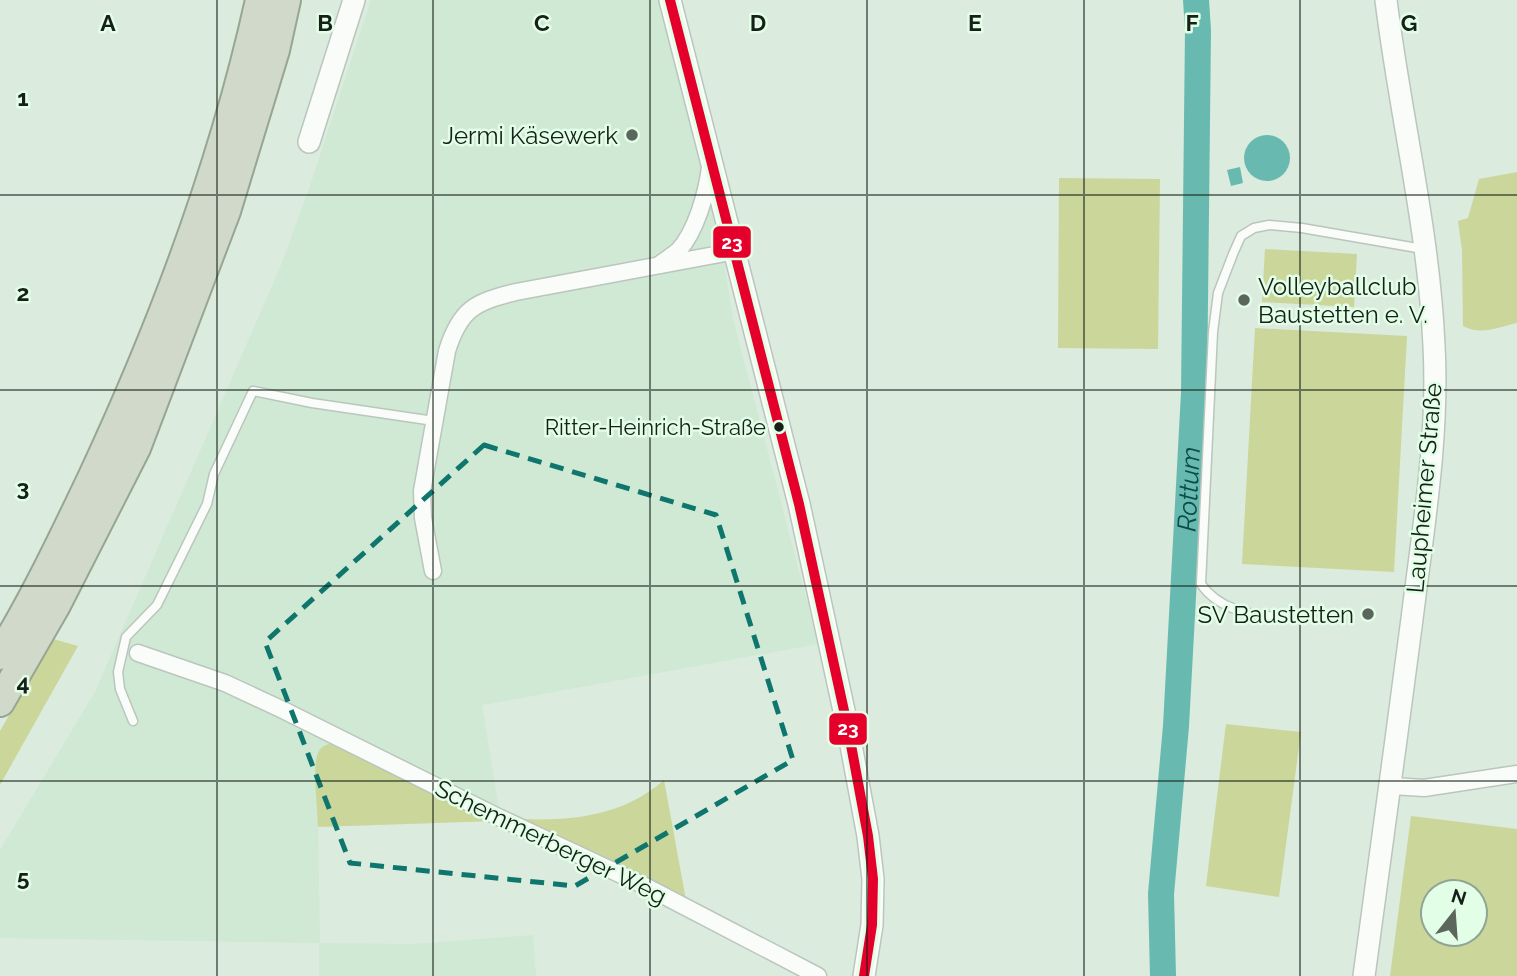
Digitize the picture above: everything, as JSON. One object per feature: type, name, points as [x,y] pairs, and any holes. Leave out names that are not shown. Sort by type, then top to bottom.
[{"type":"highway","points":[[0,656],[64,538],[160,323],[207,191],[252,37],[260,0]]},
{"type":"highway","points":[[0,702],[56,605],[136,448],[226,211],[275,50],[286,0]]},
{"type":"street","points":[[309,142],[354,0]]},
{"type":"street","points":[[670,0],[736,251],[820,594],[868,836],[873,879],[872,925],[864,976]]},
{"type":"street","name":"Laupheimer Straße","points":[[1364,976],[1392,786],[1430,474],[1434,415],[1434,346],[1426,250],[1396,76],[1386,0]]},
{"type":"street","points":[[657,266],[678,250],[696,220],[708,184],[712,156]]},
{"type":"street","points":[[433,571],[423,519],[422,491],[447,351],[453,332],[466,311],[487,299],[736,251]]},
{"type":"street","name":"Schemmerberger Weg","points":[[138,653],[225,683],[283,710],[494,815],[658,892],[818,976]]},
{"type":"street","points":[[1392,786],[1424,788],[1517,775]]},
{"type":"lane","points":[[1277,617],[1246,614],[1208,594],[1201,584],[1213,332],[1218,293],[1233,254],[1241,236],[1254,228],[1269,225],[1328,232],[1426,250]]},
{"type":"lane","points":[[133,721],[120,689],[118,672],[126,636],[157,605],[207,504],[214,474],[253,391],[434,421]]},
{"type":"highlighted area","points":[[484,445],[716,515],[793,760],[575,886],[350,863],[265,642]]},
{"type":"shaded area","points":[[371,0],[659,0],[720,237],[733,319],[818,644],[482,705],[499,809],[494,821],[318,827],[320,943],[413,944],[533,935],[536,976],[319,976],[319,943],[0,938],[0,850],[95,692],[282,263]]},
{"type":"green space","points":[[1517,172],[1517,323],[1490,330],[1469,329],[1463,326],[1462,250],[1458,221],[1468,218],[1479,179]]},
{"type":"green space","points":[[1059,178],[1160,179],[1158,349],[1058,348]]},
{"type":"green space","points":[[1265,249],[1357,254],[1354,307],[1262,302]]},
{"type":"green space","points":[[1255,328],[1407,336],[1394,572],[1242,564]]},
{"type":"green space","points":[[53,639],[78,646],[0,785],[0,731]]},
{"type":"green space","points":[[1226,724],[1301,732],[1279,897],[1206,886]]},
{"type":"green space","points":[[336,742],[494,821],[318,827],[316,759],[321,748]]},
{"type":"green space","points":[[664,780],[686,900],[520,819],[559,819],[596,814],[632,802]]},
{"type":"green space","points":[[1411,816],[1517,829],[1517,976],[1390,976]]},
{"type":"water","points":[[1267,135],[1284,141],[1290,158],[1284,175],[1267,181],[1250,175],[1244,158],[1250,141]]},
{"type":"water","points":[[1240,167],[1243,183],[1231,186],[1227,170]]},
{"type":"waterway","name":"Rottum","points":[[1163,976],[1161,894],[1176,726],[1194,393],[1198,30],[1196,0]]},
{"type":"transit line","name":"23","points":[[670,0],[799,504],[848,729],[868,836],[873,879],[872,925],[864,976]]},
{"type":"place","name":"Jermi Käsewerk","points":[[632,135]]},
{"type":"place","name":"Volleyballclub Baustetten e. V.","points":[[1244,300]]},
{"type":"place","name":"Ritter-Heinrich-Straße","points":[[779,427]]},
{"type":"place","name":"SV Baustetten","points":[[1368,614]]}]
